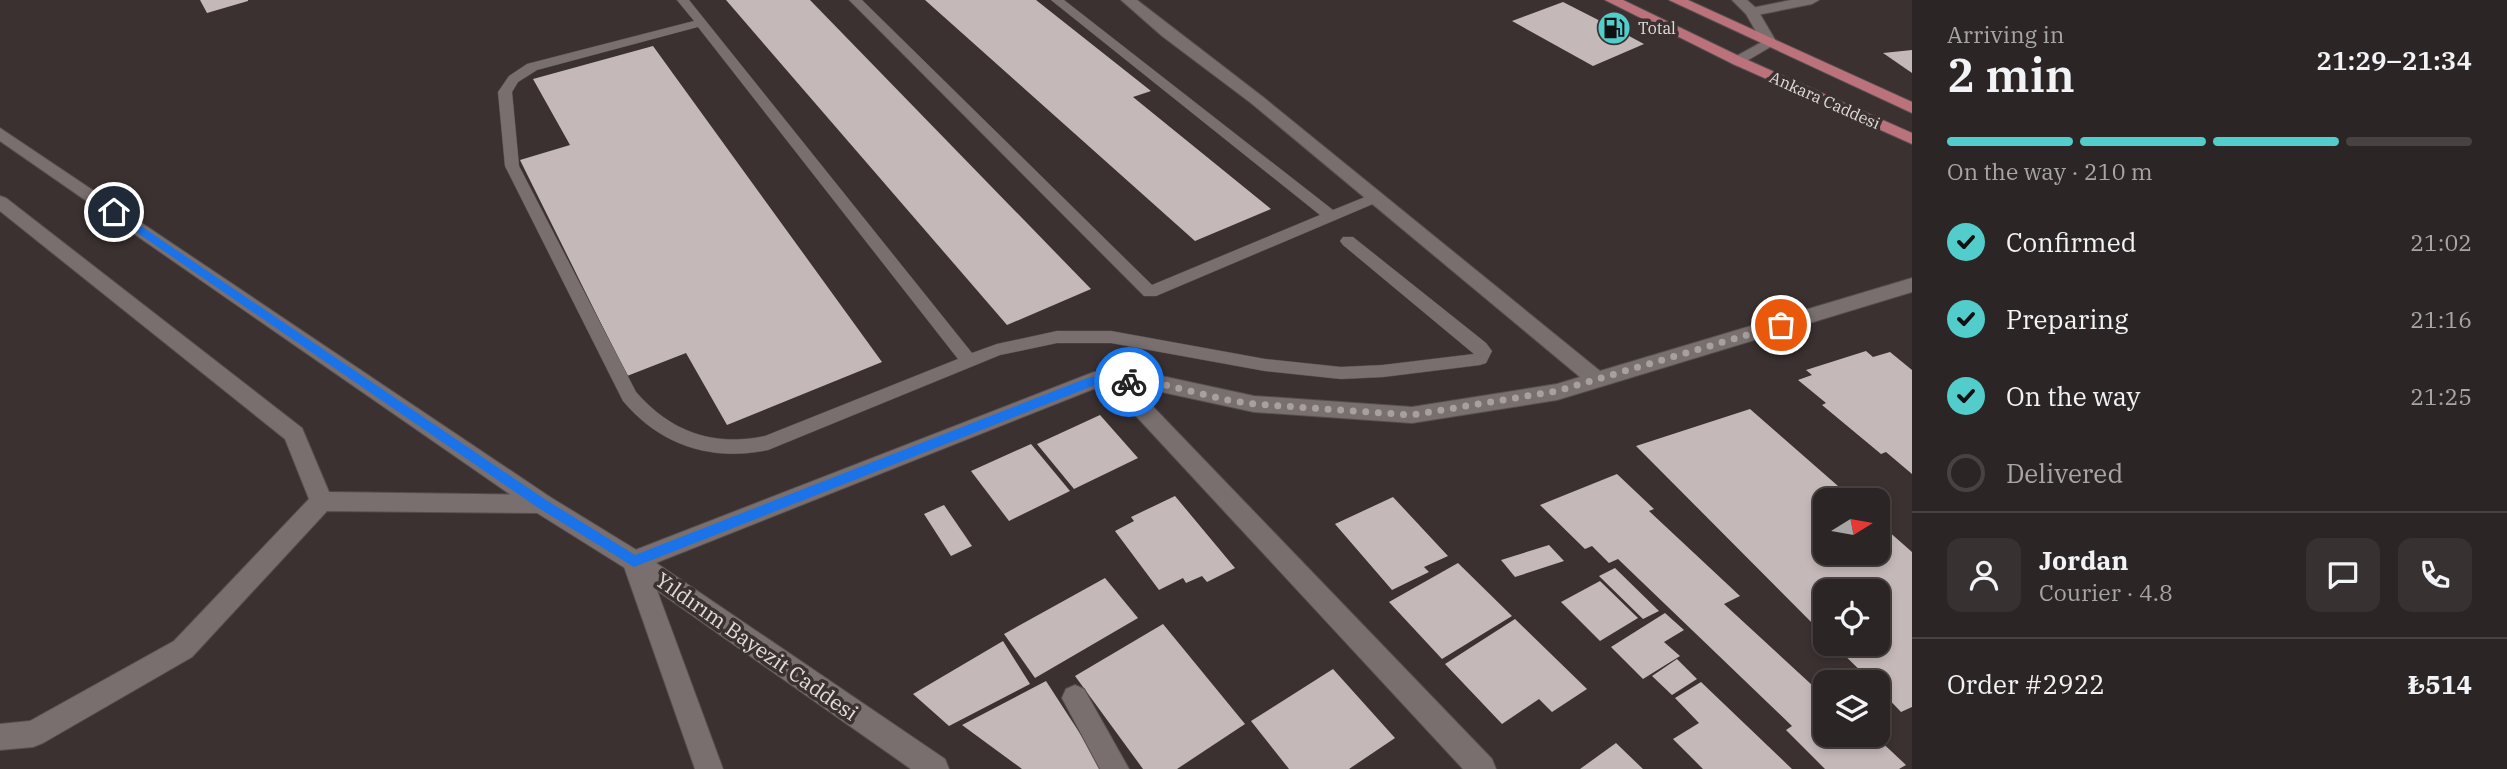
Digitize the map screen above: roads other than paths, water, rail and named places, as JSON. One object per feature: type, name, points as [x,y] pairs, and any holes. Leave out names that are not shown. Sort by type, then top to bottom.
[{"type":"main road","name":"Ankara Caddesi","points":[[1612,0],[1738,61],[1912,139]]},
{"type":"main road","name":"Ankara Caddesi","points":[[1676,0],[1912,108]]},
{"type":"street","points":[[1128,0],[1256,100],[1597,380]]},
{"type":"street","points":[[1739,0],[1752,12],[1770,43]]},
{"type":"street","points":[[1752,12],[1812,0]]},
{"type":"street","name":"Ankara Caddesi","points":[[1738,61],[1770,43]]},
{"type":"street","name":"Yıldırım Bayezit Caddesi","points":[[0,133],[541,503],[634,561],[934,769]]},
{"type":"street","points":[[0,202],[294,434],[321,501]]},
{"type":"street","points":[[709,769],[634,561],[1094,380],[1157,383],[1254,404],[1412,415],[1557,391],[1912,285]]},
{"type":"street","points":[[1116,381],[1482,769]]},
{"type":"street","points":[[0,737],[33,734],[183,649],[321,501],[541,503]]},
{"type":"street","points":[[1075,698],[1115,769]]},
{"type":"lane","points":[[682,0],[969,361]]},
{"type":"lane","points":[[855,0],[1150,292],[1375,198]]},
{"type":"lane","points":[[1057,0],[1331,216]]},
{"type":"lane","points":[[701,23],[532,67],[513,80],[504,92],[512,166],[629,396],[640,412],[666,430],[695,443],[728,449],[755,447],[969,361],[1026,342],[1084,335],[1138,340],[1265,365],[1316,371],[1383,371],[1480,359],[1483,351],[1480,347],[1348,242]]},
{"type":"place","name":"Total","points":[[1614,28]]}]
